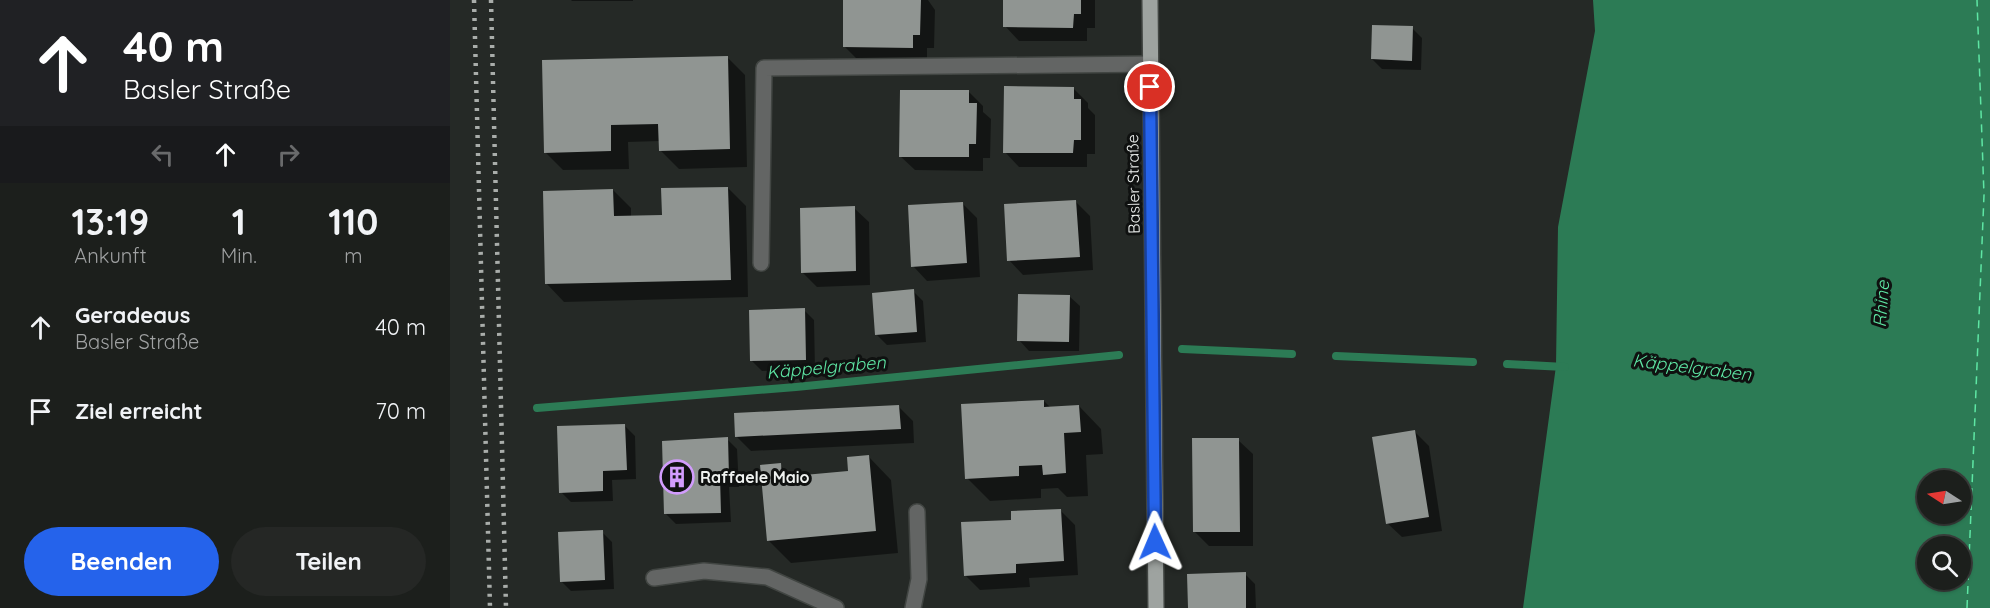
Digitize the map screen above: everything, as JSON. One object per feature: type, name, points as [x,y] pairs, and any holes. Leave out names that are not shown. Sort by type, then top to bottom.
[{"type":"main road","name":"Basler Straße","points":[[1150,0],[1156,608]]},
{"type":"street","points":[[761,263],[764,68],[1150,64]]},
{"type":"street","points":[[913,608],[919,579],[917,512]]},
{"type":"street","points":[[654,578],[704,571],[766,577],[836,608]]},
{"type":"water","name":"Rhine","points":[[1593,0],[1990,0],[1990,608],[1523,608],[1556,366],[1558,227],[1595,31]]},
{"type":"building","points":[[843,0],[921,0],[920,35],[913,35],[913,48],[843,47]]},
{"type":"building","points":[[1003,0],[1081,0],[1081,14],[1074,14],[1073,28],[1003,27]]},
{"type":"building","points":[[1372,25],[1413,26],[1412,61],[1371,59]]},
{"type":"building","points":[[728,56],[730,149],[659,151],[658,124],[611,125],[611,151],[544,153],[542,60]]},
{"type":"building","points":[[1004,86],[1074,87],[1074,99],[1081,99],[1081,140],[1074,140],[1073,153],[1003,153]]},
{"type":"building","points":[[900,90],[969,90],[969,103],[977,103],[976,144],[969,144],[969,157],[899,157]]},
{"type":"building","points":[[728,187],[731,280],[545,284],[543,191],[613,189],[614,216],[662,215],[661,188]]},
{"type":"building","points":[[1076,200],[1080,257],[1007,261],[1004,204]]},
{"type":"building","points":[[963,202],[967,263],[911,267],[908,205]]},
{"type":"building","points":[[855,206],[856,271],[801,273],[800,208]]},
{"type":"building","points":[[914,289],[917,332],[875,335],[872,293]]},
{"type":"building","points":[[1018,294],[1070,295],[1069,342],[1017,341]]},
{"type":"building","points":[[805,308],[806,360],[750,361],[749,310]]},
{"type":"building","points":[[1044,400],[1044,407],[1079,405],[1081,432],[1064,433],[1066,473],[1043,475],[1042,465],[1019,466],[1019,476],[965,479],[961,404]]},
{"type":"building","points":[[899,405],[901,429],[735,437],[734,413]]},
{"type":"building","points":[[625,424],[627,470],[603,471],[603,491],[559,493],[557,426]]},
{"type":"building","points":[[1415,430],[1429,517],[1386,524],[1372,437]]},
{"type":"building","points":[[728,437],[729,477],[720,477],[721,513],[664,514],[662,441]]},
{"type":"building","points":[[1192,438],[1239,438],[1240,532],[1193,532]]},
{"type":"building","points":[[869,455],[876,531],[767,541],[760,465],[781,463],[782,477],[848,471],[847,457]]},
{"type":"building","points":[[1061,509],[1064,561],[1016,564],[1016,573],[964,576],[961,522],[1011,520],[1011,511]]},
{"type":"building","points":[[603,530],[605,580],[560,582],[558,532]]},
{"type":"building","points":[[1246,572],[1246,608],[1188,608],[1187,574]]},
{"type":"waterway","name":"Käppelgraben","points":[[1182,349],[1292,354]]},
{"type":"waterway","name":"Käppelgraben","points":[[537,408],[796,387],[1119,355]]},
{"type":"waterway","name":"Käppelgraben","points":[[1336,356],[1473,362]]},
{"type":"waterway","name":"Käppelgraben","points":[[1507,364],[1565,367]]},
{"type":"ferry route","points":[[1967,608],[1984,195],[1977,0]]},
{"type":"railway","points":[[474,0],[490,608]]},
{"type":"railway","points":[[491,0],[506,608]]},
{"type":"place","name":"Raffaele Maio","points":[[677,477]]},
{"type":"route","points":[[1150,87],[1155,542]]}]
